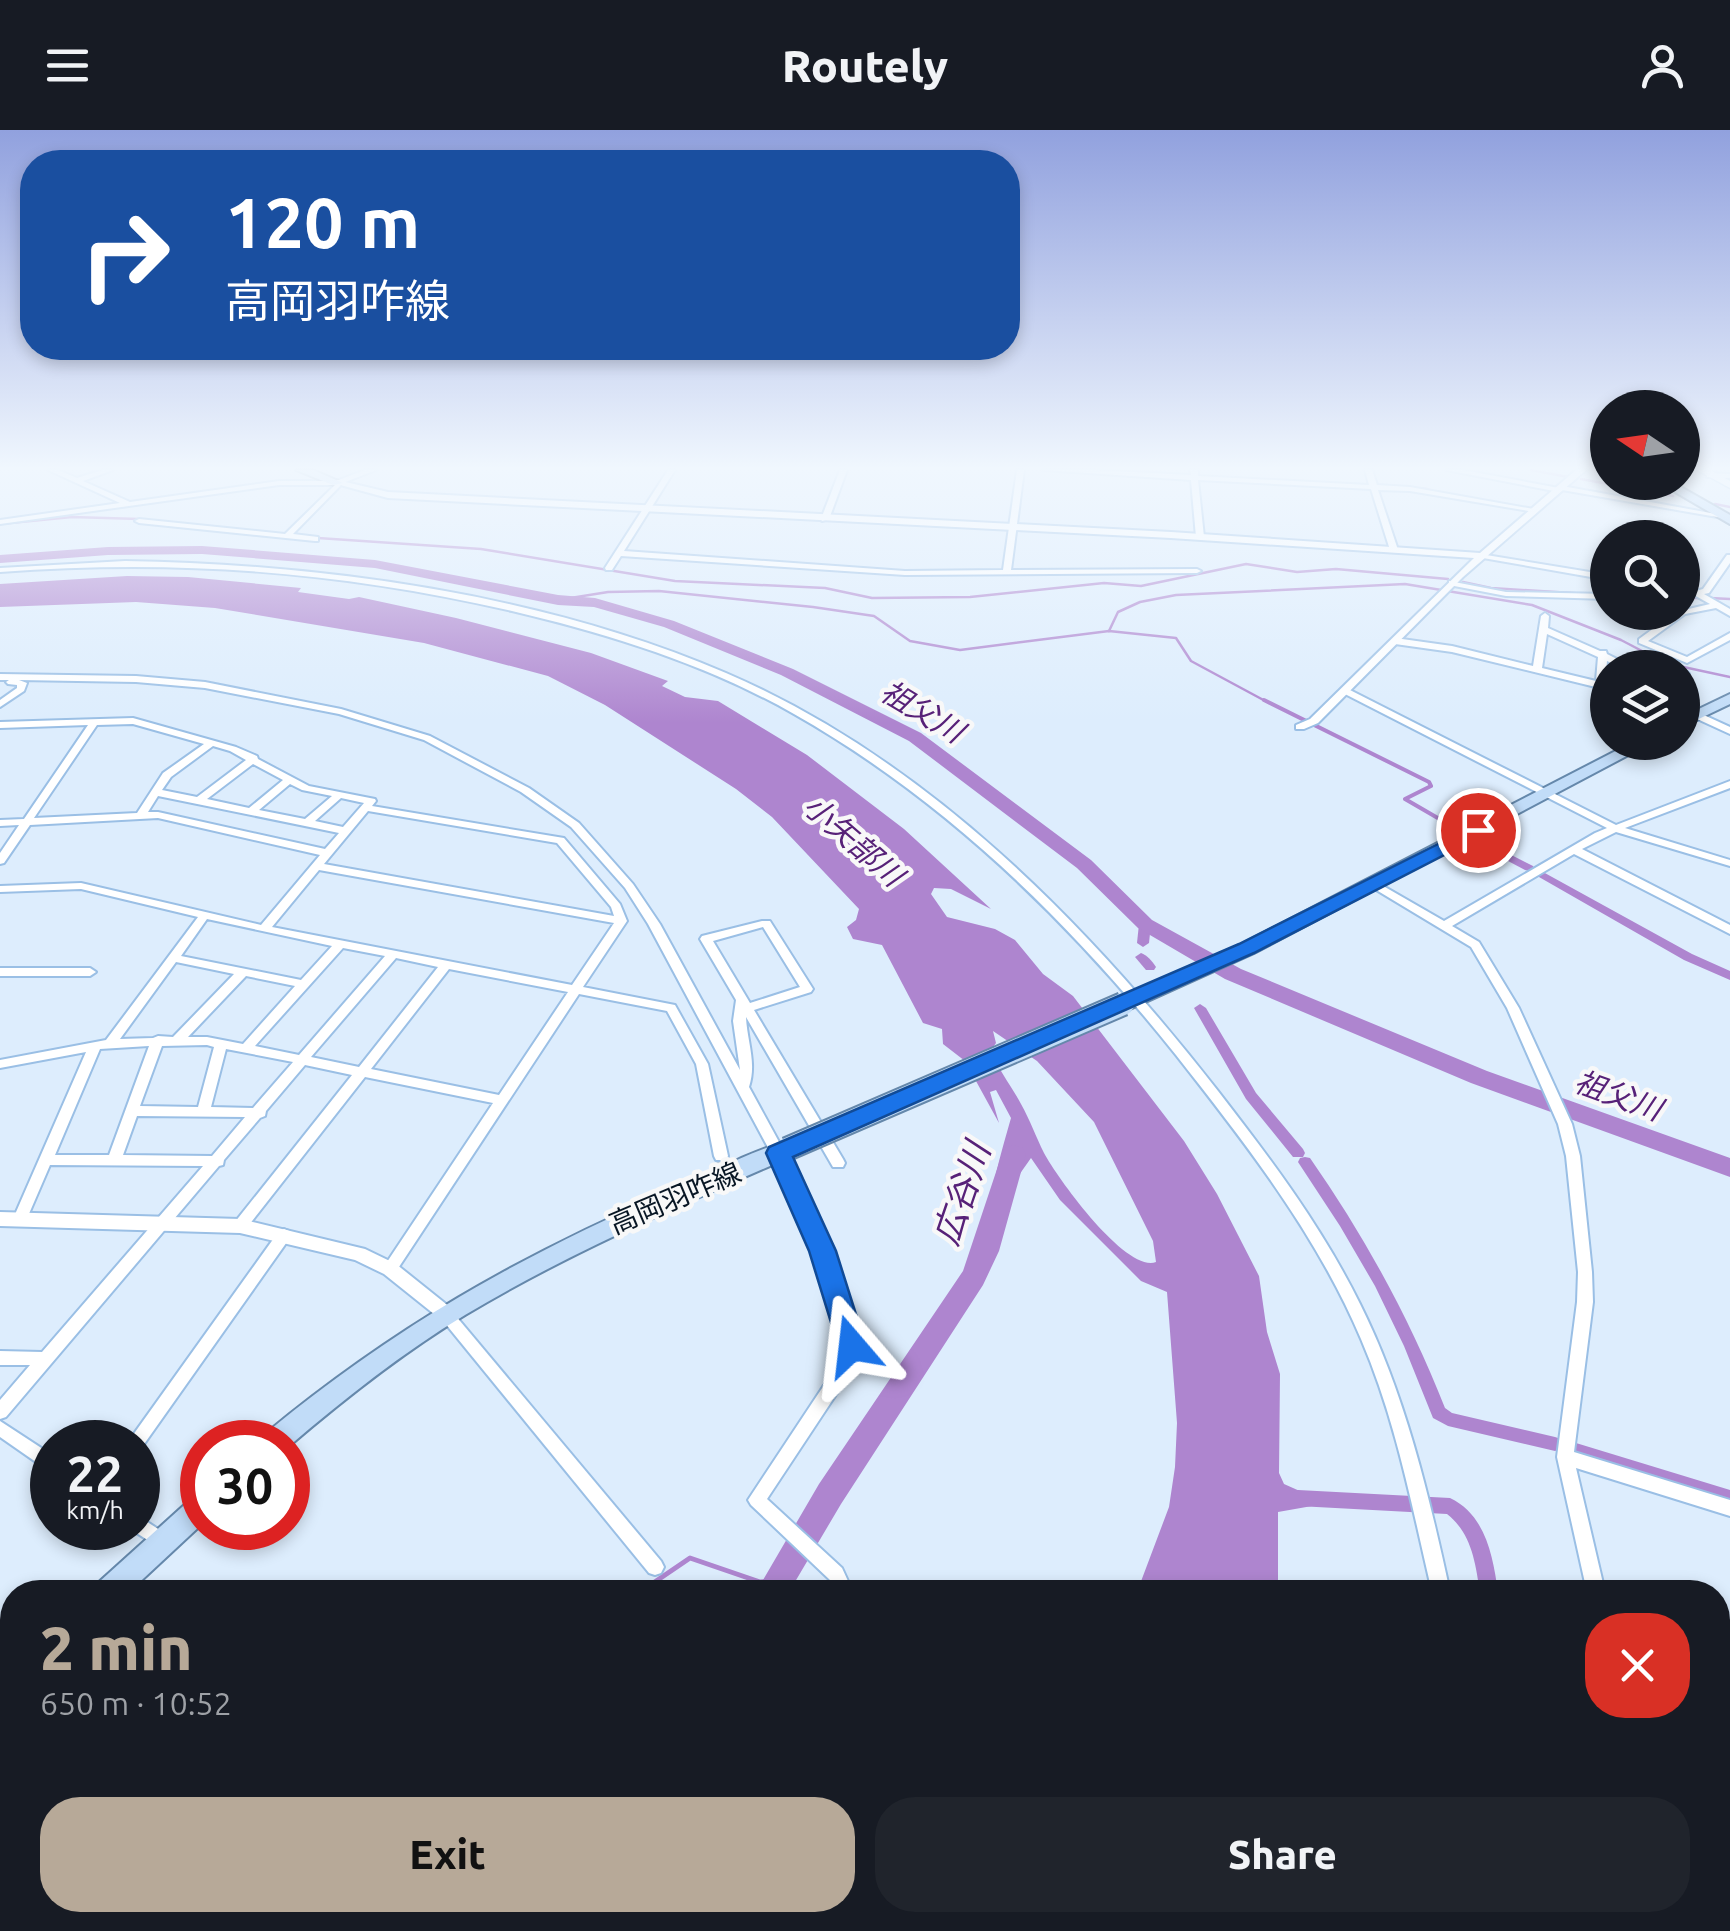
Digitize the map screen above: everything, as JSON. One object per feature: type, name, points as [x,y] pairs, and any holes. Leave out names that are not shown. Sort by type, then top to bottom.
[{"type":"main road","points":[[1700,711],[1730,698]]},
{"type":"main road","name":"高岡羽咋線","points":[[301,1420],[385,1353],[444,1313],[586,1236],[1247,949],[1612,760]]},
{"type":"main road","points":[[123,1580],[180,1526]]},
{"type":"street","points":[[609,568],[618,554]]},
{"type":"street","points":[[619,554],[905,573],[1197,571]]},
{"type":"street","points":[[1008,572],[1010,554]]},
{"type":"street","points":[[1455,554],[1590,575]]},
{"type":"street","points":[[1308,724],[1484,556]]},
{"type":"street","points":[[1700,592],[1706,591],[1730,557]]},
{"type":"street","points":[[0,570],[146,562],[310,571],[389,582],[525,612],[661,650],[756,689],[870,759],[998,859],[1130,1001],[1265,1161],[1320,1244],[1368,1338],[1406,1442],[1438,1580]]},
{"type":"street","points":[[1447,588],[1590,596]]},
{"type":"street","points":[[1700,596],[1730,613]]},
{"type":"street","points":[[1700,602],[1711,604]]},
{"type":"street","points":[[1700,607],[1711,604]]},
{"type":"street","points":[[1537,670],[1545,616]]},
{"type":"street","points":[[1543,629],[1596,650]]},
{"type":"street","points":[[1657,630],[1642,641],[1687,660],[1730,636]]},
{"type":"street","points":[[1395,641],[1452,649],[1590,683]]},
{"type":"street","points":[[0,679],[22,683],[0,704]]},
{"type":"street","points":[[0,679],[170,682],[295,701],[427,738],[526,790],[575,824],[629,886],[783,1151],[822,1251],[852,1346],[843,1370],[757,1500],[839,1580]]},
{"type":"street","points":[[1346,691],[1616,828],[1730,863]]},
{"type":"street","points":[[1700,720],[1730,731]]},
{"type":"street","points":[[0,725],[133,721],[254,758],[286,781],[337,797],[371,801],[264,929]]},
{"type":"street","points":[[0,862],[94,722]]},
{"type":"street","points":[[140,816],[167,775],[211,743]]},
{"type":"street","points":[[201,800],[254,758]]},
{"type":"street","points":[[252,812],[286,781]]},
{"type":"street","points":[[1446,925],[1616,828],[1730,784]]},
{"type":"street","points":[[155,792],[346,831]]},
{"type":"street","points":[[308,824],[337,797]]},
{"type":"street","points":[[366,808],[560,840],[616,906],[622,921]]},
{"type":"street","points":[[0,822],[158,815],[328,853]]},
{"type":"street","points":[[1574,850],[1730,930]]},
{"type":"street","points":[[317,866],[622,921]]},
{"type":"street","points":[[1374,884],[1475,945],[1513,1008],[1546,1074],[1565,1124],[1573,1156],[1585,1287],[1564,1458],[1593,1580]]},
{"type":"street","points":[[0,889],[81,886],[264,929],[671,1008],[702,1064],[722,1156]]},
{"type":"street","points":[[20,1219],[102,1045],[204,916]]},
{"type":"street","points":[[390,1270],[622,921]]},
{"type":"street","points":[[744,1084],[748,1072],[737,1014],[744,1004],[807,989],[766,923],[706,939],[744,1004],[838,1164]]},
{"type":"street","points":[[246,1048],[339,944]]},
{"type":"street","points":[[0,1412],[392,955]]},
{"type":"street","points":[[172,958],[303,984]]},
{"type":"street","points":[[240,1226],[446,965]]},
{"type":"street","points":[[178,1040],[244,971]]},
{"type":"street","points":[[0,972],[90,972]]},
{"type":"street","points":[[114,1160],[158,1040]]},
{"type":"street","points":[[0,1064],[102,1045],[178,1040],[246,1048],[502,1100]]},
{"type":"street","points":[[203,1112],[221,1044]]},
{"type":"street","points":[[133,1111],[260,1113]]},
{"type":"street","points":[[46,1160],[218,1162]]},
{"type":"street","points":[[0,1218],[240,1226],[359,1254],[390,1270],[444,1313],[656,1567]]},
{"type":"street","points":[[152,1420],[284,1235]]},
{"type":"street","points":[[0,1358],[43,1358]]},
{"type":"street","points":[[0,1428],[30,1449]]},
{"type":"street","points":[[1564,1458],[1730,1508]]},
{"type":"water","name":"小矢部川","points":[[127,576],[188,577],[301,588],[298,592],[349,599],[359,597],[591,653],[668,681],[662,686],[685,697],[718,701],[807,755],[904,829],[991,909],[951,889],[934,888],[931,894],[947,917],[995,929],[1015,940],[1043,974],[1073,996],[1184,1141],[1217,1194],[1259,1276],[1267,1332],[1280,1374],[1279,1473],[1284,1484],[1311,1496],[1312,1506],[1278,1512],[1278,1580],[1142,1580],[1169,1507],[1175,1467],[1177,1423],[1167,1292],[1141,1281],[1060,1200],[1031,1158],[1014,1182],[995,1178],[1011,1118],[996,1090],[990,1092],[999,1123],[965,1061],[943,1044],[942,1029],[923,1023],[882,945],[853,939],[847,927],[856,920],[859,909],[772,817],[736,789],[605,705],[548,676],[424,643],[215,608],[136,602],[0,607],[0,584]],"holes":[[[993,1031],[1037,1061],[1094,1122],[1153,1241],[1156,1262],[1143,1262],[1111,1239],[1063,1183],[994,1057]]]},
{"type":"waterway","name":"祖父川","points":[[0,559],[67,554]]},
{"type":"waterway","name":"祖父川","points":[[252,554],[375,564],[558,600],[595,603],[669,624],[787,672],[915,737],[1084,864],[1145,924],[1233,974],[1479,1077],[1730,1168]]},
{"type":"waterway","points":[[512,554],[675,581],[825,588],[872,598],[970,597],[1104,583],[1141,586],[1246,564],[1297,572],[1336,569],[1448,579]]},
{"type":"waterway","points":[[1463,582],[1491,588],[1588,594]]},
{"type":"waterway","points":[[1109,631],[1118,612],[1140,602],[1176,595],[1405,584],[1532,605],[1621,640],[1665,663],[1730,677]]},
{"type":"waterway","points":[[558,600],[608,592],[659,591],[813,607],[874,616],[910,641],[960,650],[1109,631]]},
{"type":"waterway","points":[[1710,598],[1730,599]]},
{"type":"waterway","points":[[1109,631],[1176,638],[1191,661],[1269,703]]},
{"type":"waterway","points":[[1264,700],[1429,782],[1431,786],[1405,799],[1455,828]]},
{"type":"waterway","points":[[1480,842],[1529,868]]},
{"type":"waterway","points":[[1543,875],[1688,957],[1730,976]]},
{"type":"waterway","points":[[1143,943],[1145,924]]},
{"type":"waterway","points":[[1141,957],[1150,967]]},
{"type":"waterway","points":[[1200,1008],[1251,1096],[1298,1153]]},
{"type":"waterway","name":"広谷川","points":[[779,1580],[830,1494],[974,1277],[986,1251],[1014,1154]]},
{"type":"waterway","points":[[1305,1162],[1381,1283],[1439,1413],[1448,1419],[1555,1444]]},
{"type":"waterway","points":[[1576,1450],[1730,1498]]},
{"type":"waterway","points":[[1298,1498],[1450,1506],[1474,1533],[1487,1580]]},
{"type":"waterway","points":[[658,1580],[690,1558],[754,1580]]},
{"type":"tunnel","points":[[721,1156],[737,1187]]},
{"type":"route","points":[[852,1346],[822,1251],[778,1153],[1247,949],[1478,830]]}]
